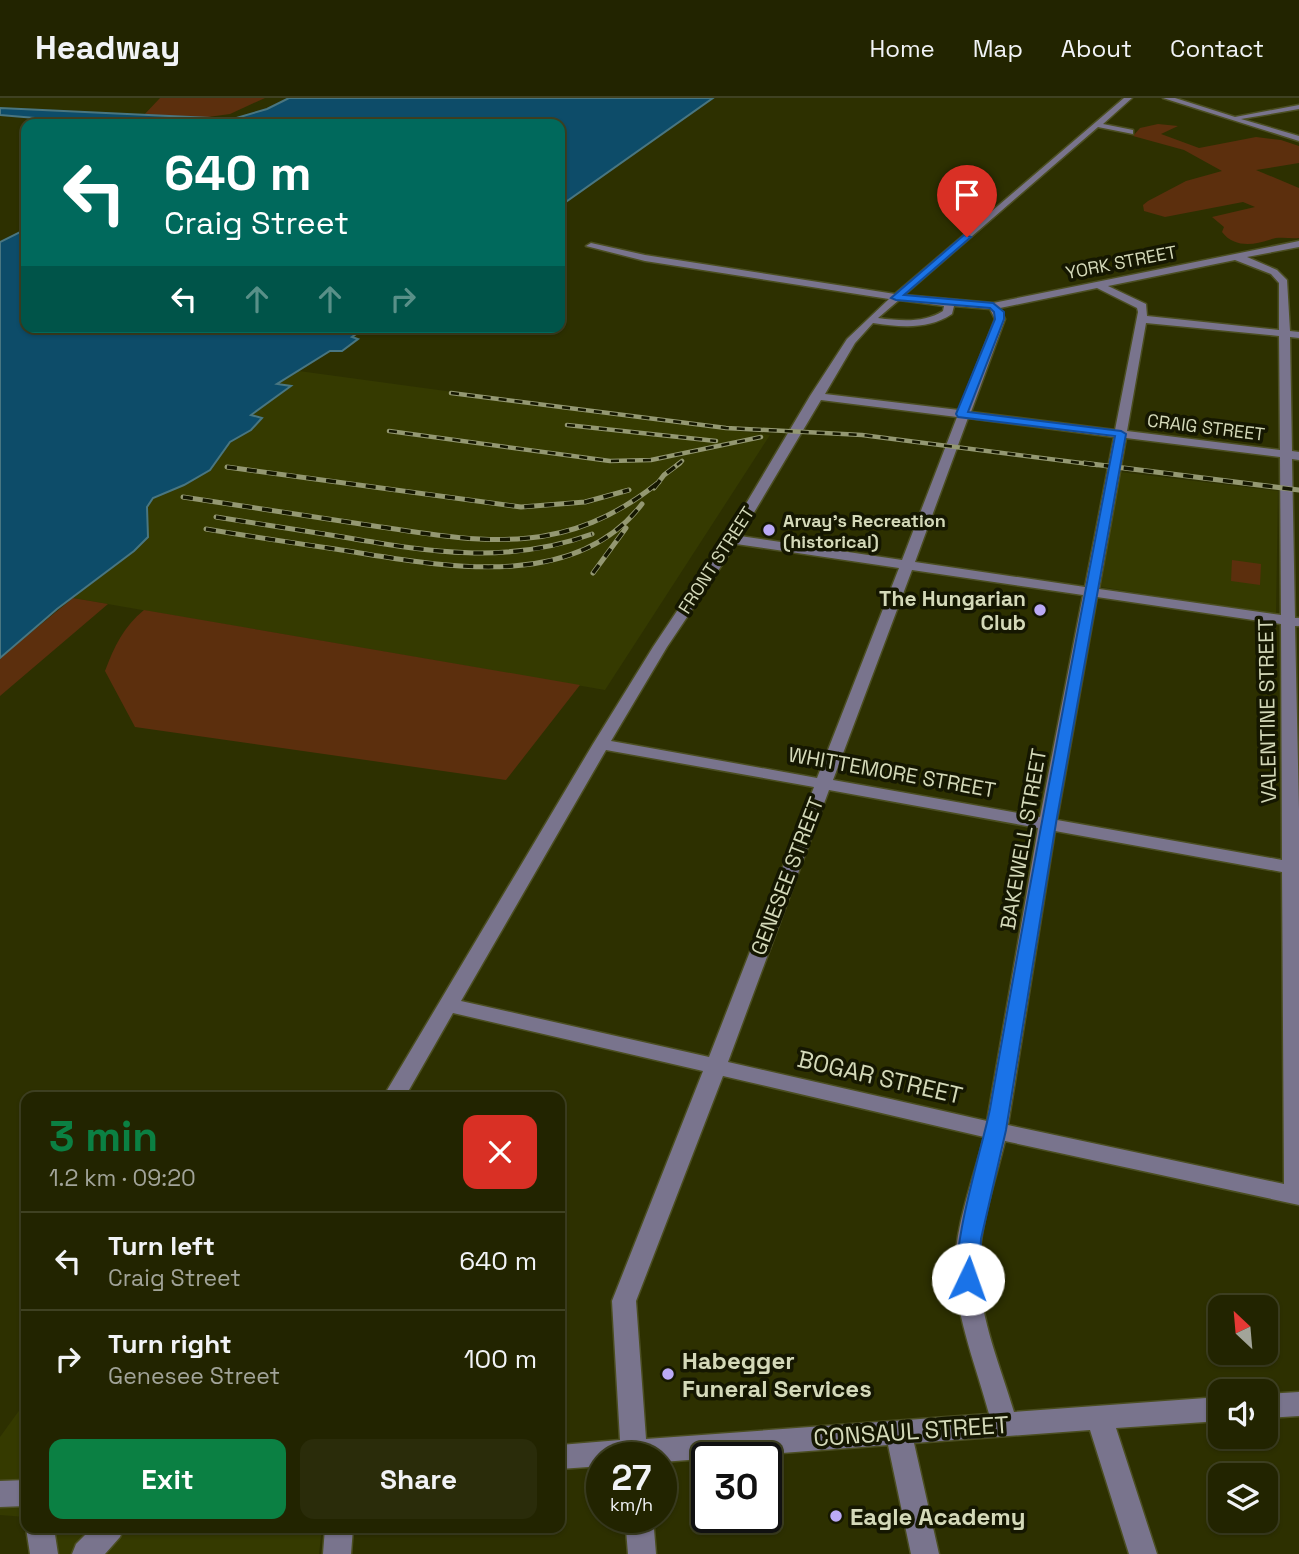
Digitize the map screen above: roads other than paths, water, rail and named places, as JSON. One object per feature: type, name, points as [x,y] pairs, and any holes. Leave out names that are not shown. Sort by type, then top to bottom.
[{"type":"street","name":"FRONT STREET","points":[[397,1092],[601,744],[660,647],[732,539],[842,354],[870,320],[1128,98]]},
{"type":"street","points":[[1167,98],[1299,139]]},
{"type":"street","points":[[1234,118],[1299,107]]},
{"type":"street","points":[[1098,125],[1130,132]]},
{"type":"street","name":"YORK STREET","points":[[590,246],[645,258],[826,284],[896,298],[993,306],[1299,244]]},
{"type":"street","name":"VALENTINE STREET","points":[[1237,257],[1283,278],[1291,334],[1297,1195]]},
{"type":"street","points":[[1099,285],[1142,306],[1142,319],[1291,334]]},
{"type":"street","points":[[870,320],[899,324],[938,318],[948,312],[950,304]]},
{"type":"street","name":"GENESEE STREET","points":[[633,1442],[624,1301],[1000,319],[999,312],[993,306]]},
{"type":"street","name":"BAKEWELL STREET","points":[[1005,1424],[971,1304],[967,1272],[970,1239],[996,1130],[1048,823],[1142,319]]},
{"type":"street","name":"CRAIG STREET","points":[[816,396],[1293,455]]},
{"type":"street","points":[[732,539],[1293,622]]},
{"type":"street","name":"WHITTEMORE STREET","points":[[601,744],[1295,868]]},
{"type":"street","name":"BOGAR STREET","points":[[449,1005],[996,1130],[1297,1195]]},
{"type":"street","points":[[1278,1405],[1299,1404]]},
{"type":"street","name":"CONSAUL STREET","points":[[677,1451],[1208,1410]]},
{"type":"street","points":[[1100,1417],[1143,1554]]},
{"type":"street","points":[[898,1432],[925,1554]]},
{"type":"street","name":"CONSAUL STREET","points":[[565,1457],[586,1456]]},
{"type":"street","points":[[41,1533],[44,1554]]},
{"type":"street","points":[[86,1554],[105,1533]]},
{"type":"street","points":[[337,1554],[339,1533]]},
{"type":"street","points":[[640,1533],[642,1554]]},
{"type":"water","points":[[289,98],[713,98],[565,202],[565,119],[233,119],[267,109]]},
{"type":"water","points":[[0,108],[233,119],[47,119],[0,115]]},
{"type":"water","points":[[21,232],[21,333],[358,333],[352,337],[358,339],[342,351],[330,351],[277,384],[291,386],[251,415],[262,418],[251,430],[230,442],[210,470],[153,498],[147,507],[148,537],[134,551],[57,609],[0,658],[0,242]]},
{"type":"railway","points":[[451,393],[726,428],[862,435],[1097,465]]},
{"type":"railway","points":[[567,425],[716,441]]},
{"type":"railway","points":[[389,431],[610,461],[651,460],[761,437]]},
{"type":"railway","points":[[677,465],[682,461]]},
{"type":"railway","points":[[658,483],[680,463]]},
{"type":"railway","points":[[1084,463],[1299,490]]},
{"type":"railway","points":[[227,467],[521,507],[585,502],[629,490]]},
{"type":"railway","points":[[183,497],[442,536],[516,539],[552,534],[587,524],[623,507],[658,483]]},
{"type":"railway","points":[[654,488],[658,483]]},
{"type":"railway","points":[[206,529],[424,562],[505,566],[544,562],[581,551],[614,532],[642,504]]},
{"type":"railway","points":[[216,517],[407,547],[468,553],[529,550],[592,534]]},
{"type":"railway","points":[[593,573],[626,528]]},
{"type":"place","name":"Arvay's Recreation (historical)","points":[[769,530]]},
{"type":"place","name":"The Hungarian Club","points":[[1040,610]]},
{"type":"place","name":"Habegger Funeral Services","points":[[668,1374]]},
{"type":"place","name":"Eagle Academy","points":[[836,1516]]}]
